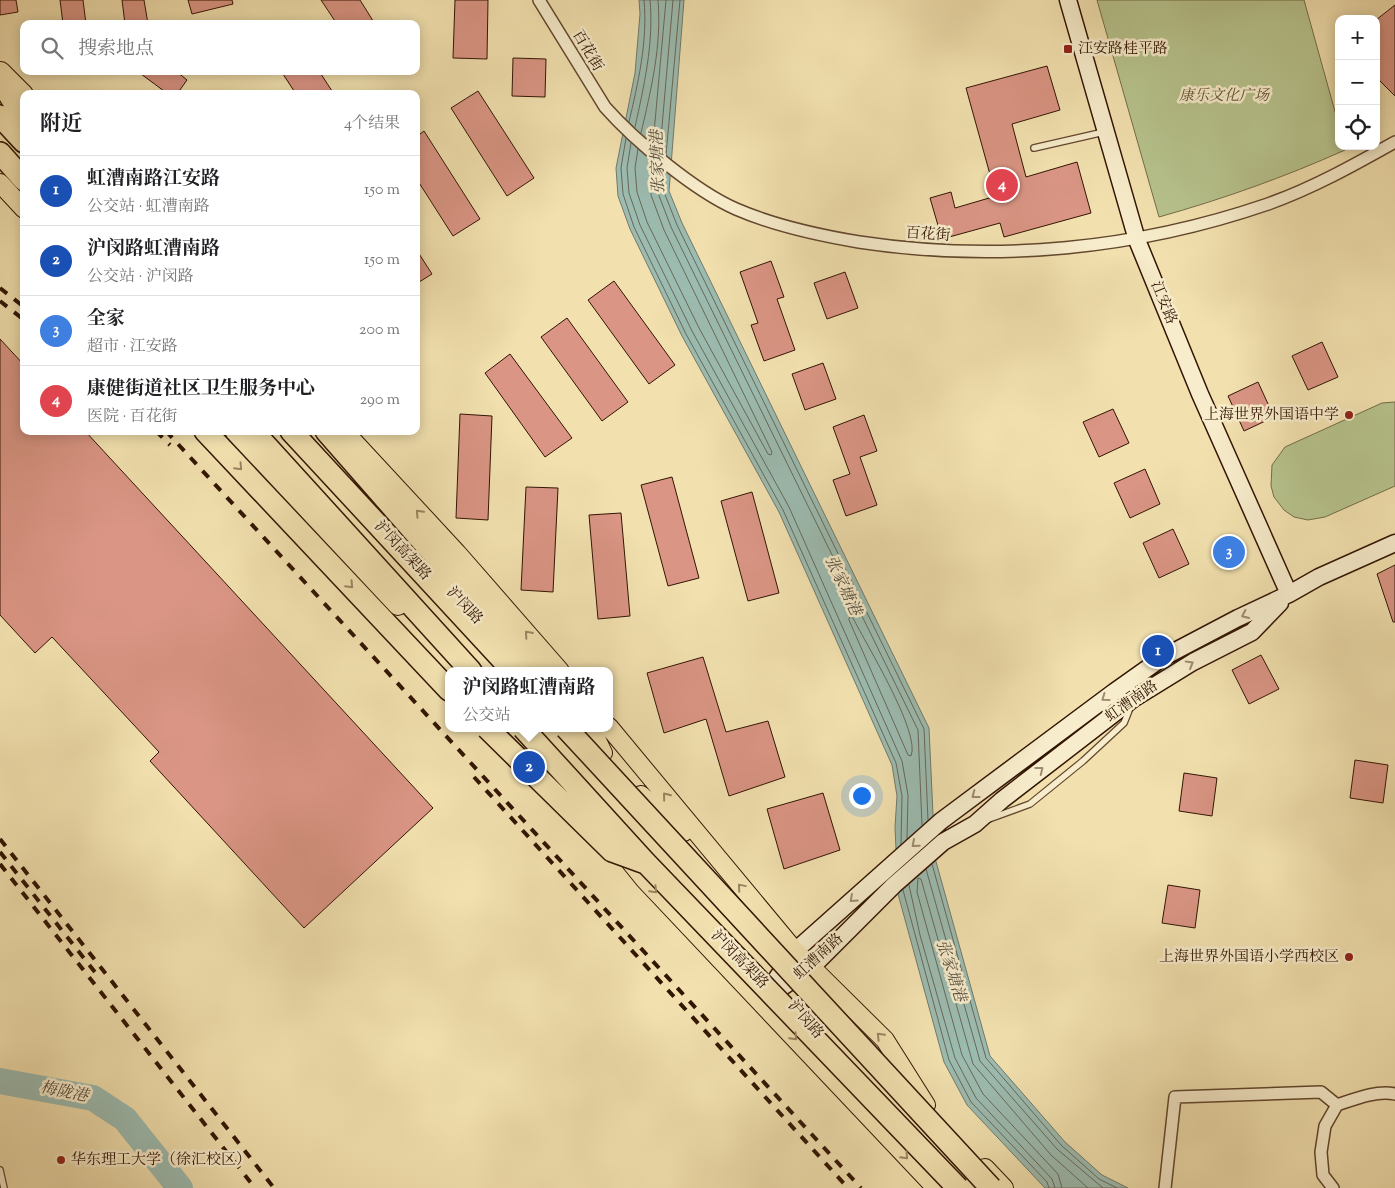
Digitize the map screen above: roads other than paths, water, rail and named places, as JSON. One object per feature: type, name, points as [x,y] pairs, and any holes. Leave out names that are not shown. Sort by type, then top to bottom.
[{"type":"highway","points":[[0,80],[20,131]]},
{"type":"highway","points":[[0,154],[20,176]]},
{"type":"highway","points":[[209,435],[445,686]]},
{"type":"highway","name":"沪闵高架路","points":[[257,435],[467,667]]},
{"type":"highway","name":"沪闵高架路","points":[[296,435],[509,667]]},
{"type":"highway","points":[[330,435],[532,667]]},
{"type":"highway","points":[[491,732],[612,851],[646,863]]},
{"type":"highway","name":"沪闵高架路","points":[[527,732],[646,863],[958,1188]]},
{"type":"highway","name":"沪闵高架路","points":[[578,732],[991,1188]]},
{"type":"main road","name":"江安路","points":[[1068,0],[1137,240],[1200,394],[1289,594]]},
{"type":"main road","points":[[0,70],[10,105],[20,126]]},
{"type":"main road","points":[[0,154],[20,179]]},
{"type":"main road","points":[[0,182],[20,204]]},
{"type":"main road","points":[[238,435],[455,667]]},
{"type":"main road","name":"沪闵路","points":[[303,435],[521,667]]},
{"type":"main road","name":"沪闵路","points":[[348,435],[457,553],[557,667]]},
{"type":"main road","name":"虹漕南路","points":[[776,987],[792,955],[941,821],[1053,736],[1162,658],[1319,577],[1395,543]]},
{"type":"main road","name":"虹漕南路","points":[[761,1001],[776,987],[806,972],[894,885],[943,842],[975,824],[1010,794],[1133,699],[1192,662],[1252,632],[1289,594]]},
{"type":"main road","name":"沪闵路","points":[[517,732],[601,824],[645,880],[936,1188]]},
{"type":"main road","points":[[578,732],[603,753],[792,955]]},
{"type":"main road","points":[[613,732],[719,861],[806,972],[885,1040],[926,1106],[1004,1188]]},
{"type":"main road","points":[[641,795],[719,861]]},
{"type":"main road","name":"沪闵路","points":[[601,824],[656,868],[776,987],[953,1188]]},
{"type":"street","name":"百花街","points":[[539,0],[587,80],[617,120],[688,180],[710,196],[766,220],[803,232],[890,247],[996,253],[1137,240],[1269,203],[1320,182],[1395,142]]},
{"type":"street","points":[[1165,1188],[1175,1097],[1321,1092],[1337,1105]]},
{"type":"street","points":[[1333,1188],[1323,1174],[1321,1152],[1325,1126],[1337,1105],[1388,1092],[1395,1094]]},
{"type":"lane","points":[[1034,148],[1106,131]]},
{"type":"lane","points":[[0,1170],[4,1188]]},
{"type":"water","name":"张家塘港","points":[[639,0],[684,0],[669,191],[682,223],[929,728],[935,858],[990,1056],[1065,1142],[1102,1175],[1128,1188],[1045,1188],[967,1105],[944,1062],[898,894],[895,827],[897,796],[892,765],[779,512],[682,336],[630,229],[618,196],[616,168],[635,73],[640,14]]},
{"type":"waterway","name":"梅陇港","points":[[0,1081],[93,1098],[125,1119],[180,1188]]},
{"type":"railway","points":[[0,288],[20,304]]},
{"type":"railway","points":[[0,301],[20,317]]},
{"type":"railway","points":[[160,435],[170,445]]},
{"type":"railway","points":[[170,435],[861,1188]]},
{"type":"railway","points":[[474,777],[848,1188]]},
{"type":"railway","points":[[0,839],[274,1188]]},
{"type":"railway","points":[[0,852],[98,976]]},
{"type":"railway","points":[[0,864],[255,1188]]},
{"type":"place","name":"江安路桂平路","points":[[1068,49]]},
{"type":"place","name":"康健街道社区卫生服务中心","points":[[1002,185]]},
{"type":"place","name":"上海世界外国语中学","points":[[1349,415]]},
{"type":"place","name":"全家","points":[[1229,552]]},
{"type":"place","name":"虹漕南路江安路","points":[[1158,651]]},
{"type":"place","name":"沪闵路虹漕南路","points":[[529,767]]},
{"type":"place","name":"上海世界外国语小学西校区","points":[[1349,957]]},
{"type":"place","name":"华东理工大学（徐汇校区）","points":[[61,1160]]},
{"type":"park label","name":"康乐文化广场","points":[[1224,96]]}]
